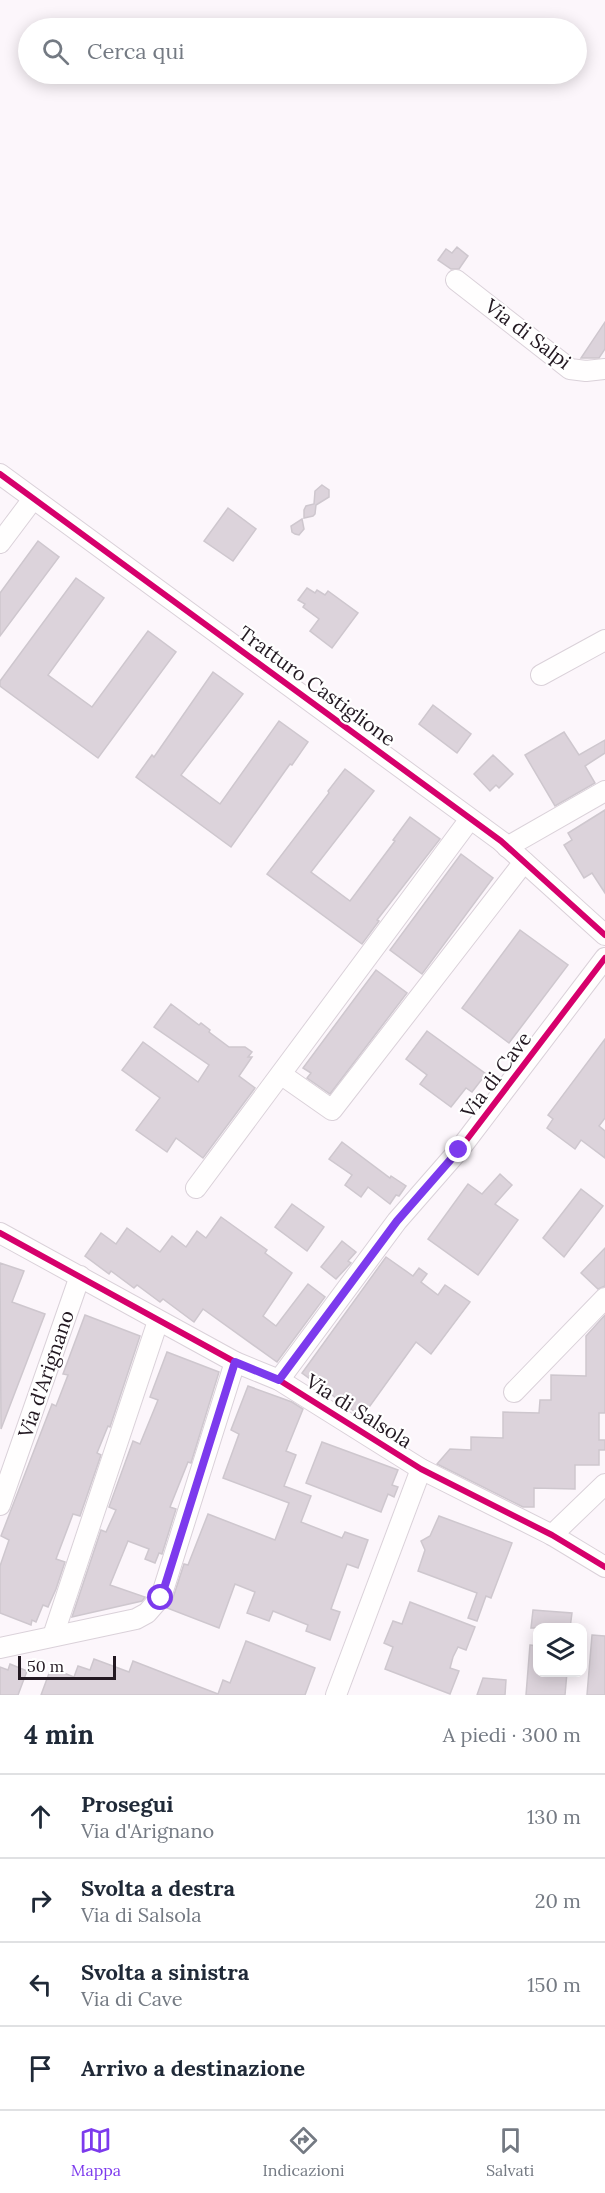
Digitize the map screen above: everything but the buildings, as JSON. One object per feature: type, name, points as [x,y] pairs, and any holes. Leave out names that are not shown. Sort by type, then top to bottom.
[{"type":"street","name":"Via di Salpi","points":[[456,280],[570,369],[586,371],[605,369]]},
{"type":"street","name":"Tratturo Castiglione","points":[[0,474],[507,847],[605,935]]},
{"type":"street","points":[[0,543],[33,499]]},
{"type":"street","points":[[541,675],[605,640]]},
{"type":"street","points":[[507,847],[605,791]]},
{"type":"street","points":[[196,1188],[470,819]]},
{"type":"street","points":[[282,1075],[332,1110],[524,862]]},
{"type":"street","name":"Via di Cave","points":[[279,1380],[397,1221],[459,1150],[605,958]]},
{"type":"street","name":"Via di Salsola","points":[[0,1233],[235,1362],[279,1380],[421,1469],[552,1536],[605,1567]]},
{"type":"street","name":"Via d'Arignano","points":[[0,1505],[80,1276]]},
{"type":"street","points":[[514,1392],[605,1298]]},
{"type":"street","points":[[53,1636],[158,1321]]},
{"type":"street","points":[[0,1648],[136,1618],[147,1613],[161,1598],[235,1362]]},
{"type":"street","name":"Via di Salsola","points":[[336,1695],[421,1469]]},
{"type":"street","points":[[552,1536],[605,1484]]},
{"type":"cycle path","points":[[0,474],[501,841],[605,935]]},
{"type":"cycle path","points":[[279,1380],[397,1221],[459,1150],[605,958]]},
{"type":"cycle path","points":[[0,1233],[235,1362],[279,1380],[421,1469],[552,1535],[605,1567]]},
{"type":"route","points":[[161,1598],[235,1362],[279,1380],[397,1221],[459,1150]]}]
